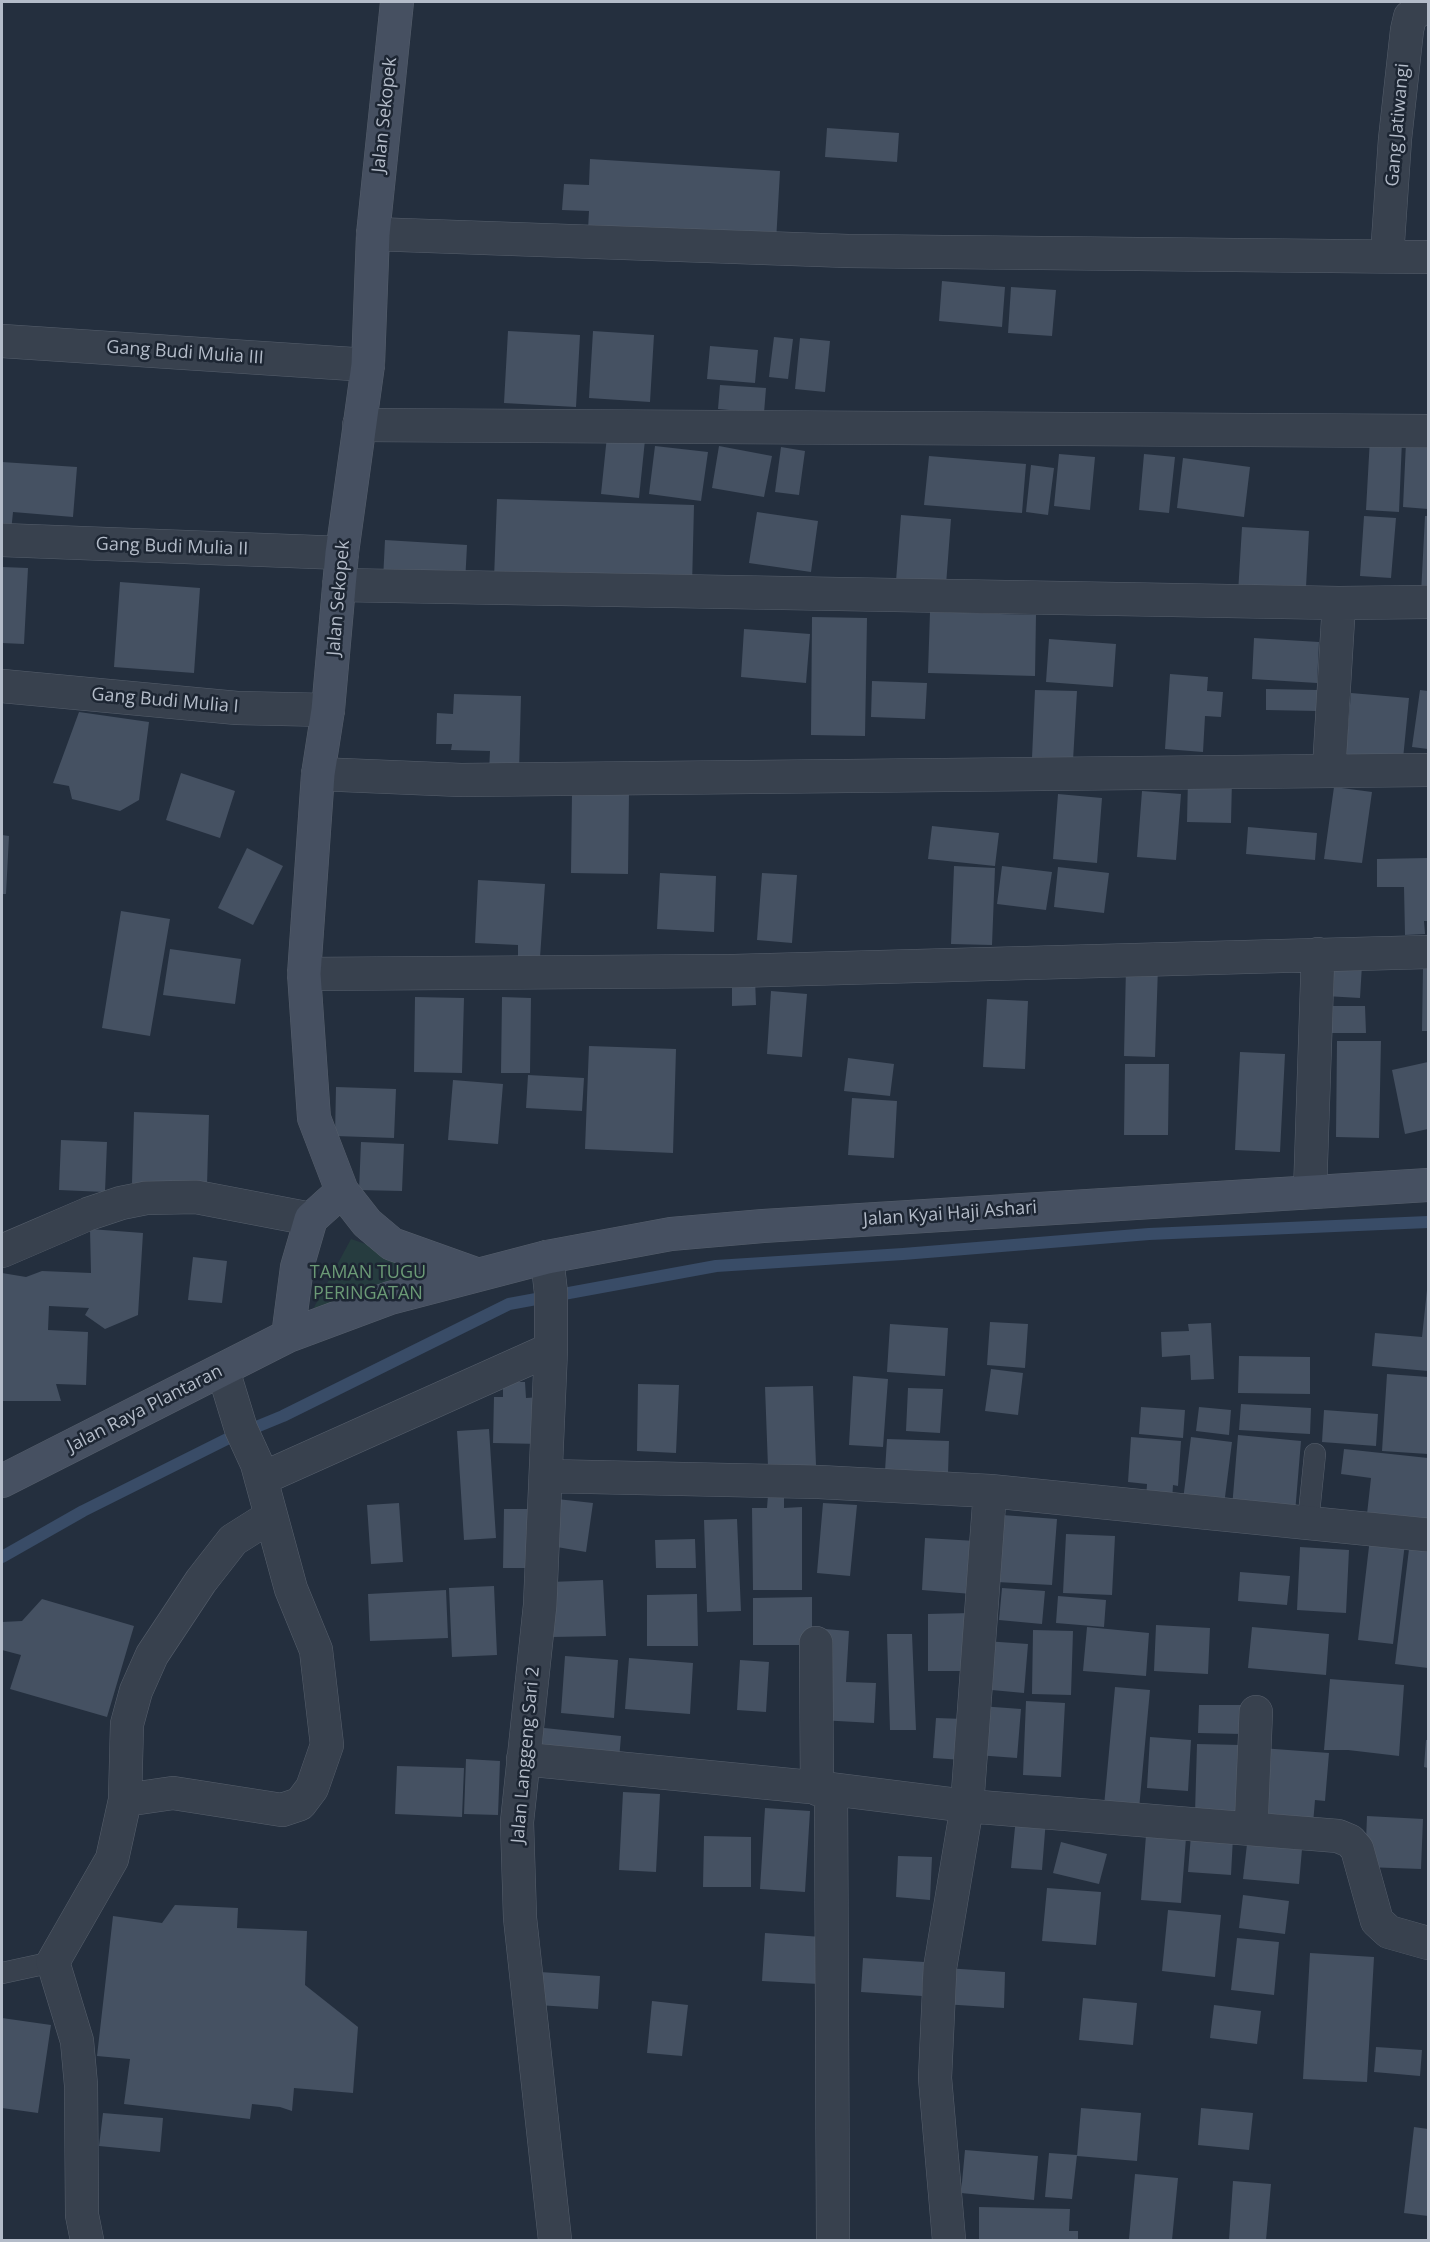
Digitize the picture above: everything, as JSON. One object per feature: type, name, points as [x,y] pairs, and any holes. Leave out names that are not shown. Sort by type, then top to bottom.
[{"type":"street","name":"Jalan Sekopek","points":[[397,2],[374,234],[368,365],[342,553],[328,711],[318,774],[304,974],[314,1118],[342,1191],[368,1223],[392,1244],[476,1274]]},
{"type":"street","name":"Gang Jatiwangi","points":[[1387,256],[1395,140],[1407,30],[1410,17],[1428,3]]},
{"type":"street","points":[[374,234],[848,251],[1428,257]]},
{"type":"street","name":"Gang Budi Mulia III","points":[[2,341],[368,365]]},
{"type":"street","points":[[359,425],[1428,431]]},
{"type":"street","name":"Gang Budi Mulia II","points":[[2,540],[342,553]]},
{"type":"street","points":[[339,585],[1339,603],[1428,602]]},
{"type":"street","points":[[1329,769],[1339,603]]},
{"type":"street","name":"Gang Budi Mulia I","points":[[2,686],[237,708],[328,711]]},
{"type":"street","points":[[318,774],[461,780],[1329,769],[1428,770]]},
{"type":"street","points":[[304,974],[734,971],[1428,952]]},
{"type":"street","points":[[1310,1192],[1318,954]]},
{"type":"street","name":"Jalan Kyai Haji Ashari","points":[[476,1274],[547,1257],[670,1234],[1428,1185]]},
{"type":"street","points":[[288,1336],[297,1267],[311,1219],[342,1191]]},
{"type":"street","points":[[2,1251],[88,1214],[121,1203],[146,1198],[196,1197],[311,1219]]},
{"type":"street","name":"Jalan Langgeng Sari 2","points":[[547,1257],[551,1293],[551,1345],[540,1605],[518,1822],[520,1918],[555,2241]]},
{"type":"street","name":"Jalan Raya Plantaran","points":[[2,1481],[288,1336],[390,1299],[476,1274]]},
{"type":"street","points":[[259,1472],[551,1345]]},
{"type":"street","points":[[125,1800],[173,1793],[282,1810],[300,1804],[312,1788],[327,1745],[316,1650],[291,1589],[259,1472],[241,1429],[223,1370]]},
{"type":"street","points":[[546,1476],[819,1482],[990,1491],[1428,1535]]},
{"type":"street","points":[[949,2241],[935,2078],[940,1968],[967,1806],[990,1491]]},
{"type":"street","points":[[87,2241],[82,2215],[81,2085],[77,2041],[53,1962],[112,1859],[125,1800],[127,1724],[136,1691],[152,1655],[201,1581],[233,1540],[271,1516]]},
{"type":"street","points":[[816,1643],[824,1789],[833,2241]]},
{"type":"street","points":[[1251,1829],[1256,1712]]},
{"type":"street","points":[[523,1759],[824,1789],[967,1806],[1338,1836],[1350,1841],[1357,1849],[1377,1921],[1389,1932],[1428,1943]]},
{"type":"lane","points":[[1308,1523],[1315,1454]]},
{"type":"lane","points":[[2,1973],[53,1962]]},
{"type":"green space","name":"TAMAN TUGU PERINGATAN","points":[[351,1239],[433,1267],[386,1318],[306,1322]]},
{"type":"building","points":[[827,128],[899,133],[897,162],[825,157]]},
{"type":"building","points":[[590,159],[780,171],[776,242],[588,230],[589,211],[562,210],[564,184],[589,185]]},
{"type":"building","points":[[942,281],[1005,287],[1002,327],[939,321]]},
{"type":"building","points":[[1011,287],[1056,290],[1052,336],[1008,333]]},
{"type":"building","points":[[508,331],[580,335],[576,407],[504,403]]},
{"type":"building","points":[[593,331],[654,335],[650,402],[589,398]]},
{"type":"building","points":[[774,337],[793,339],[788,379],[769,377]]},
{"type":"building","points":[[800,338],[830,341],[825,392],[795,389]]},
{"type":"building","points":[[710,346],[758,350],[755,383],[707,379]]},
{"type":"building","points":[[720,385],[766,388],[764,413],[718,409]]},
{"type":"building","points":[[607,436],[645,440],[639,498],[601,494]]},
{"type":"building","points":[[1370,438],[1402,440],[1399,512],[1366,510]]},
{"type":"building","points":[[1406,442],[1428,444],[1428,509],[1403,507]]},
{"type":"building","points":[[655,446],[708,452],[701,501],[649,494]]},
{"type":"building","points":[[719,446],[772,456],[764,497],[712,488]]},
{"type":"building","points":[[781,447],[805,451],[799,495],[775,492]]},
{"type":"building","points":[[1059,454],[1095,457],[1090,510],[1054,506]]},
{"type":"building","points":[[1144,454],[1175,457],[1169,513],[1139,510]]},
{"type":"building","points":[[929,456],[1026,464],[1022,513],[924,505]]},
{"type":"building","points":[[1183,458],[1250,467],[1244,517],[1177,508]]},
{"type":"building","points":[[2,462],[77,467],[73,517],[13,512],[11,532],[2,531]]},
{"type":"building","points":[[1031,465],[1054,468],[1048,515],[1026,512]]},
{"type":"building","points":[[497,499],[694,505],[692,586],[494,579]]},
{"type":"building","points":[[757,512],[818,521],[811,572],[749,563]]},
{"type":"building","points":[[901,515],[951,519],[946,585],[896,581]]},
{"type":"building","points":[[1364,516],[1396,518],[1391,578],[1360,576]]},
{"type":"building","points":[[1425,516],[1428,516],[1428,594],[1421,594]]},
{"type":"building","points":[[1242,527],[1309,531],[1306,587],[1269,585],[1268,595],[1238,593]]},
{"type":"building","points":[[385,540],[467,545],[465,584],[383,580]]},
{"type":"building","points":[[2,567],[28,568],[24,644],[2,643]]},
{"type":"building","points":[[120,582],[200,588],[194,673],[114,667]]},
{"type":"building","points":[[930,612],[1036,615],[1035,676],[928,673]]},
{"type":"building","points":[[812,617],[867,618],[865,736],[811,735]]},
{"type":"building","points":[[744,629],[810,634],[806,683],[741,677]]},
{"type":"building","points":[[1254,638],[1319,642],[1317,683],[1252,679]]},
{"type":"building","points":[[1049,639],[1116,644],[1113,687],[1046,682]]},
{"type":"building","points":[[1170,674],[1208,677],[1207,691],[1223,692],[1221,717],[1205,716],[1203,752],[1165,749]]},
{"type":"building","points":[[872,681],[927,683],[925,719],[871,717]]},
{"type":"building","points":[[1266,689],[1318,690],[1317,711],[1266,710]]},
{"type":"building","points":[[1035,690],[1077,691],[1073,761],[1032,758]]},
{"type":"building","points":[[1420,690],[1428,691],[1428,749],[1412,747]]},
{"type":"building","points":[[1351,693],[1409,698],[1403,759],[1346,754]]},
{"type":"building","points":[[454,694],[521,696],[519,772],[489,772],[490,751],[451,750],[452,744],[436,744],[437,713],[453,714]]},
{"type":"building","points":[[79,712],[149,722],[139,800],[120,811],[72,799],[69,786],[53,783]]},
{"type":"building","points":[[181,773],[235,791],[220,838],[166,820]]},
{"type":"building","points":[[1188,778],[1232,779],[1231,823],[1187,822]]},
{"type":"building","points":[[1334,787],[1372,792],[1362,863],[1324,859]]},
{"type":"building","points":[[1142,791],[1181,794],[1176,860],[1137,857]]},
{"type":"building","points":[[572,792],[629,793],[628,874],[571,873]]},
{"type":"building","points":[[1058,794],[1102,798],[1097,863],[1053,859]]},
{"type":"building","points":[[932,826],[999,833],[995,866],[928,859]]},
{"type":"building","points":[[1248,827],[1317,833],[1315,860],[1246,854]]},
{"type":"building","points":[[2,835],[9,836],[6,894],[2,894]]},
{"type":"building","points":[[247,848],[283,866],[253,925],[218,908]]},
{"type":"building","points":[[1428,858],[1428,921],[1424,921],[1425,934],[1405,935],[1404,887],[1377,887],[1377,859]]},
{"type":"building","points":[[954,866],[995,868],[992,945],[951,944]]},
{"type":"building","points":[[1002,866],[1052,872],[1046,910],[997,904]]},
{"type":"building","points":[[1058,867],[1109,873],[1104,913],[1054,907]]},
{"type":"building","points":[[660,873],[716,876],[714,932],[657,929]]},
{"type":"building","points":[[762,873],[797,875],[792,943],[757,940]]},
{"type":"building","points":[[478,880],[545,884],[540,958],[518,957],[518,945],[475,943]]},
{"type":"building","points":[[121,911],[170,919],[150,1036],[102,1028]]},
{"type":"building","points":[[170,949],[241,959],[235,1004],[163,995]]},
{"type":"building","points":[[1326,963],[1362,965],[1360,998],[1325,996]]},
{"type":"building","points":[[1126,967],[1158,967],[1155,1057],[1124,1056]]},
{"type":"building","points":[[1423,967],[1428,967],[1428,1031],[1422,1031]]},
{"type":"building","points":[[732,978],[755,978],[756,1005],[732,1006]]},
{"type":"building","points":[[771,991],[807,994],[802,1057],[767,1054]]},
{"type":"building","points":[[415,997],[464,998],[462,1073],[414,1072]]},
{"type":"building","points":[[502,997],[531,998],[530,1073],[501,1073]]},
{"type":"building","points":[[987,999],[1028,1001],[1025,1069],[983,1067]]},
{"type":"building","points":[[1325,1006],[1365,1006],[1366,1033],[1325,1033]]},
{"type":"building","points":[[1337,1041],[1381,1041],[1379,1138],[1336,1137]]},
{"type":"building","points":[[589,1046],[676,1049],[673,1153],[585,1149]]},
{"type":"building","points":[[1240,1052],[1285,1054],[1280,1152],[1235,1150]]},
{"type":"building","points":[[848,1058],[894,1064],[890,1096],[844,1091]]},
{"type":"building","points":[[1428,1062],[1428,1129],[1405,1134],[1392,1070]]},
{"type":"building","points":[[1125,1064],[1169,1064],[1168,1135],[1124,1135]]},
{"type":"building","points":[[528,1075],[584,1078],[582,1111],[526,1108]]},
{"type":"building","points":[[453,1080],[503,1084],[498,1144],[448,1140]]},
{"type":"building","points":[[336,1087],[396,1089],[394,1138],[335,1136]]},
{"type":"building","points":[[852,1098],[897,1101],[894,1158],[848,1155]]},
{"type":"building","points":[[134,1112],[209,1115],[207,1186],[132,1183]]},
{"type":"building","points":[[61,1140],[107,1142],[105,1192],[59,1190]]},
{"type":"building","points":[[361,1142],[404,1144],[402,1191],[359,1190]]},
{"type":"building","points":[[90,1229],[143,1233],[138,1315],[105,1329],[85,1315],[89,1308],[49,1306],[48,1330],[88,1332],[86,1385],[56,1384],[61,1401],[2,1401],[2,1273],[26,1277],[42,1271],[91,1273]]},
{"type":"building","points":[[193,1257],[227,1261],[222,1303],[188,1300]]},
{"type":"building","points":[[1427,1290],[1428,1371],[1372,1366],[1375,1333],[1422,1337]]},
{"type":"building","points":[[990,1322],[1028,1324],[1025,1368],[987,1365]]},
{"type":"building","points":[[1211,1323],[1214,1379],[1191,1380],[1190,1355],[1162,1357],[1161,1332],[1189,1331],[1188,1324]]},
{"type":"building","points":[[890,1324],[948,1328],[945,1376],[887,1372]]},
{"type":"building","points":[[1239,1356],[1310,1357],[1310,1394],[1238,1393]]},
{"type":"building","points":[[991,1369],[1023,1373],[1018,1415],[985,1411]]},
{"type":"building","points":[[1387,1374],[1428,1377],[1428,1454],[1382,1451]]},
{"type":"building","points":[[853,1376],[888,1379],[883,1447],[849,1445]]},
{"type":"building","points":[[503,1382],[525,1382],[526,1398],[541,1397],[540,1444],[493,1443],[494,1397],[503,1397]]},
{"type":"building","points":[[638,1384],[679,1385],[676,1453],[637,1451]]},
{"type":"building","points":[[813,1386],[816,1465],[768,1467],[765,1387]]},
{"type":"building","points":[[908,1388],[943,1389],[940,1433],[906,1431]]},
{"type":"building","points":[[1241,1404],[1311,1408],[1310,1434],[1239,1430]]},
{"type":"building","points":[[1141,1407],[1185,1410],[1183,1438],[1139,1434]]},
{"type":"building","points":[[1199,1407],[1231,1410],[1229,1435],[1196,1431]]},
{"type":"building","points":[[1324,1410],[1378,1414],[1376,1446],[1322,1442]]},
{"type":"building","points":[[489,1429],[496,1538],[464,1540],[457,1431]]},
{"type":"building","points":[[1238,1435],[1301,1441],[1295,1513],[1232,1508]]},
{"type":"building","points":[[1131,1437],[1181,1441],[1178,1486],[1173,1485],[1172,1501],[1146,1500],[1147,1484],[1128,1482]]},
{"type":"building","points":[[1191,1437],[1232,1442],[1224,1505],[1183,1500]]},
{"type":"building","points":[[887,1439],[949,1441],[948,1474],[885,1471]]},
{"type":"building","points":[[1344,1449],[1428,1458],[1428,1527],[1366,1523],[1371,1478],[1341,1474]]},
{"type":"building","points":[[784,1494],[784,1508],[802,1507],[802,1590],[753,1590],[752,1508],[767,1508],[768,1495]]},
{"type":"building","points":[[557,1499],[593,1503],[586,1552],[551,1546]]},
{"type":"building","points":[[399,1503],[403,1562],[371,1564],[367,1505]]},
{"type":"building","points":[[823,1503],[857,1505],[850,1576],[817,1573]]},
{"type":"building","points":[[504,1509],[530,1509],[529,1568],[503,1568]]},
{"type":"building","points":[[1002,1515],[1057,1519],[1052,1585],[997,1582]]},
{"type":"building","points":[[737,1519],[741,1611],[707,1612],[704,1520]]},
{"type":"building","points":[[1066,1534],[1115,1536],[1112,1595],[1063,1593]]},
{"type":"building","points":[[925,1538],[976,1541],[972,1594],[922,1590]]},
{"type":"building","points":[[1370,1538],[1405,1543],[1393,1644],[1358,1640]]},
{"type":"building","points":[[695,1539],[696,1568],[656,1568],[655,1540]]},
{"type":"building","points":[[1410,1541],[1428,1543],[1428,1668],[1395,1664]]},
{"type":"building","points":[[1300,1547],[1349,1550],[1346,1613],[1297,1610]]},
{"type":"building","points":[[1240,1572],[1290,1576],[1287,1605],[1238,1601]]},
{"type":"building","points":[[603,1580],[606,1636],[552,1637],[550,1582]]},
{"type":"building","points":[[494,1586],[497,1655],[452,1657],[449,1588]]},
{"type":"building","points":[[1002,1588],[1045,1591],[1042,1624],[999,1620]]},
{"type":"building","points":[[446,1590],[448,1638],[370,1641],[368,1594]]},
{"type":"building","points":[[697,1594],[698,1646],[647,1646],[647,1595]]},
{"type":"building","points":[[1058,1596],[1106,1600],[1104,1627],[1056,1623]]},
{"type":"building","points":[[812,1597],[812,1645],[753,1645],[753,1598]]},
{"type":"building","points":[[42,1599],[134,1626],[107,1717],[10,1689],[21,1655],[2,1650],[2,1622],[22,1621]]},
{"type":"building","points":[[971,1613],[972,1671],[928,1671],[928,1614]]},
{"type":"building","points":[[1156,1625],[1210,1628],[1208,1674],[1154,1671]]},
{"type":"building","points":[[1087,1627],[1149,1633],[1146,1676],[1083,1671]]},
{"type":"building","points":[[1252,1627],[1329,1634],[1326,1675],[1248,1668]]},
{"type":"building","points":[[825,1629],[849,1631],[846,1682],[876,1683],[874,1723],[819,1720]]},
{"type":"building","points":[[1033,1630],[1073,1631],[1071,1695],[1032,1694]]},
{"type":"building","points":[[887,1634],[912,1634],[916,1730],[890,1730]]},
{"type":"building","points":[[985,1641],[1028,1644],[1024,1693],[981,1689]]},
{"type":"building","points":[[565,1656],[618,1660],[614,1718],[561,1713]]},
{"type":"building","points":[[629,1658],[693,1663],[690,1714],[625,1709]]},
{"type":"building","points":[[740,1660],[769,1662],[766,1712],[737,1710]]},
{"type":"building","points":[[1330,1679],[1404,1685],[1399,1756],[1348,1750],[1324,1750]]},
{"type":"building","points":[[1115,1687],[1150,1690],[1139,1809],[1104,1806]]},
{"type":"building","points":[[1026,1701],[1065,1703],[1061,1777],[1023,1775]]},
{"type":"building","points":[[1199,1705],[1242,1705],[1242,1734],[1198,1733]]},
{"type":"building","points":[[980,1706],[1021,1709],[1017,1758],[976,1755]]},
{"type":"building","points":[[936,1718],[964,1719],[963,1760],[933,1758]]},
{"type":"building","points":[[535,1727],[621,1736],[619,1760],[533,1750]]},
{"type":"building","points":[[1150,1737],[1191,1740],[1188,1791],[1147,1788]]},
{"type":"building","points":[[1426,1740],[1428,1740],[1428,1768],[1424,1767]]},
{"type":"building","points":[[1197,1744],[1240,1745],[1238,1813],[1195,1813]]},
{"type":"building","points":[[1261,1748],[1329,1753],[1325,1801],[1315,1800],[1313,1824],[1267,1820]]},
{"type":"building","points":[[466,1759],[500,1761],[498,1815],[464,1814]]},
{"type":"building","points":[[397,1766],[464,1768],[462,1817],[395,1814]]},
{"type":"building","points":[[623,1792],[660,1794],[656,1872],[619,1870]]},
{"type":"building","points":[[765,1808],[810,1811],[805,1892],[760,1889]]},
{"type":"building","points":[[1367,1816],[1423,1819],[1421,1869],[1365,1867]]},
{"type":"building","points":[[1016,1817],[1046,1819],[1042,1870],[1011,1868]]},
{"type":"building","points":[[1146,1835],[1186,1838],[1181,1903],[1141,1900]]},
{"type":"building","points":[[1191,1835],[1233,1837],[1231,1875],[1188,1872]]},
{"type":"building","points":[[704,1836],[751,1837],[751,1887],[703,1887]]},
{"type":"building","points":[[1061,1842],[1107,1854],[1099,1884],[1053,1873]]},
{"type":"building","points":[[1247,1844],[1302,1849],[1299,1884],[1243,1879]]},
{"type":"building","points":[[898,1856],[932,1857],[930,1900],[896,1897]]},
{"type":"building","points":[[1047,1888],[1101,1892],[1096,1945],[1042,1941]]},
{"type":"building","points":[[1243,1895],[1289,1901],[1285,1934],[1239,1928]]},
{"type":"building","points":[[175,1905],[238,1908],[237,1928],[307,1931],[305,1985],[358,2027],[353,2093],[294,2088],[292,2111],[280,2107],[252,2104],[250,2119],[124,2104],[130,2059],[97,2056],[113,1916],[162,1923]]},
{"type":"building","points":[[1168,1910],[1221,1915],[1215,1977],[1162,1971]]},
{"type":"building","points":[[765,1933],[822,1937],[819,1984],[762,1981]]},
{"type":"building","points":[[1237,1938],[1279,1942],[1274,1995],[1231,1990]]},
{"type":"building","points":[[1310,1953],[1374,1957],[1367,2082],[1303,2079]]},
{"type":"building","points":[[863,1958],[924,1962],[922,1996],[861,1992]]},
{"type":"building","points":[[946,1968],[1005,1972],[1004,2008],[943,2004]]},
{"type":"building","points":[[540,1972],[600,1976],[598,2009],[538,2005]]},
{"type":"building","points":[[1083,1998],[1137,2003],[1133,2045],[1079,2040]]},
{"type":"building","points":[[652,2001],[688,2005],[682,2056],[647,2053]]},
{"type":"building","points":[[1214,2005],[1261,2011],[1257,2044],[1210,2038]]},
{"type":"building","points":[[2,2018],[51,2025],[38,2113],[2,2108]]},
{"type":"building","points":[[1376,2047],[1422,2050],[1420,2076],[1374,2072]]},
{"type":"building","points":[[1081,2108],[1141,2113],[1137,2161],[1077,2156]]},
{"type":"building","points":[[1201,2108],[1253,2113],[1249,2150],[1198,2145]]},
{"type":"building","points":[[103,2113],[163,2118],[160,2152],[99,2146]]},
{"type":"building","points":[[1414,2127],[1428,2129],[1428,2216],[1404,2213]]},
{"type":"building","points":[[965,2150],[1038,2156],[1034,2200],[961,2193]]},
{"type":"building","points":[[1049,2153],[1077,2155],[1072,2199],[1045,2197]]},
{"type":"building","points":[[1135,2174],[1178,2178],[1172,2240],[1129,2239]]},
{"type":"building","points":[[1233,2181],[1271,2184],[1266,2240],[1229,2240]]},
{"type":"building","points":[[979,2207],[1070,2209],[1069,2231],[1078,2231],[1078,2240],[979,2240]]},
{"type":"waterway","points":[[2,1557],[83,1511],[227,1439],[283,1416],[509,1304],[716,1266],[903,1254],[1149,1234],[1428,1222]]}]
